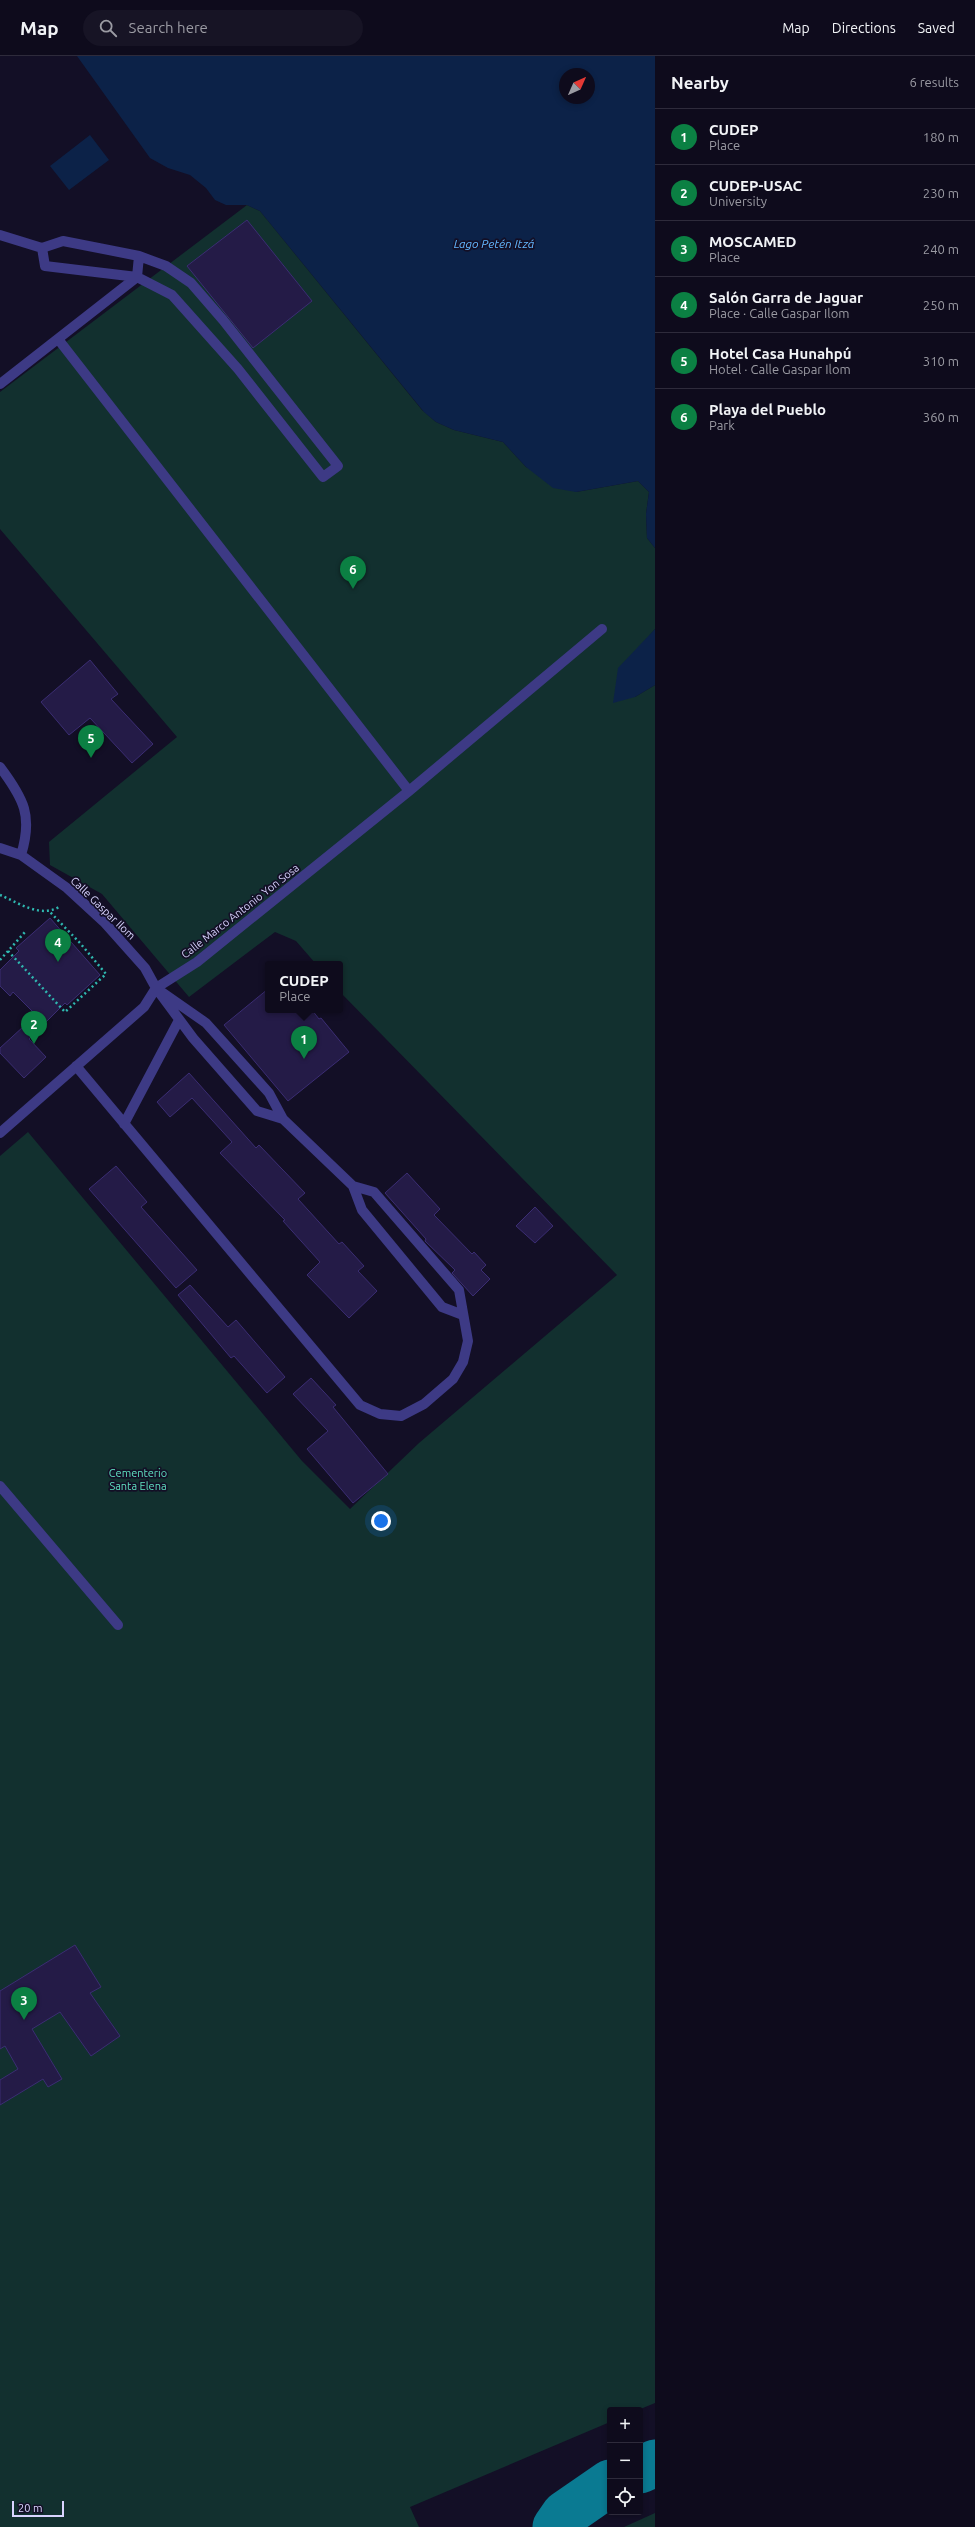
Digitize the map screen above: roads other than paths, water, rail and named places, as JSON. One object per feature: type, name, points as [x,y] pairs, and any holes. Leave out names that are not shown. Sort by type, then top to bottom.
[{"type":"street","points":[[0,235],[42,248],[63,241],[139,256],[166,266],[191,283],[253,358],[338,466],[323,477],[238,369],[172,295],[137,277],[45,266],[42,248]]},
{"type":"street","points":[[0,384],[137,277],[139,256]]},
{"type":"street","points":[[58,339],[409,791]]},
{"type":"street","points":[[238,369],[253,358]]},
{"type":"street","name":"Calle Marco Antonio Yon Sosa","points":[[0,1133],[144,1007],[156,988],[197,962],[409,791],[602,629]]},
{"type":"street","points":[[0,767],[16,788],[24,810],[27,834],[21,855]]},
{"type":"street","name":"Calle Gaspar Ilom","points":[[0,848],[21,855],[67,888],[104,922],[145,968],[156,988],[179,1020],[257,1111],[283,1120]]},
{"type":"street","points":[[76,1066],[360,1405],[380,1414],[401,1416],[424,1404],[453,1379],[464,1362],[468,1341],[459,1290],[374,1192],[354,1186],[283,1120],[269,1093],[206,1023],[156,988]]},
{"type":"street","points":[[124,1124],[179,1020]]},
{"type":"street","points":[[354,1186],[362,1210],[442,1307],[463,1315]]},
{"type":"street","points":[[0,1486],[118,1625]]},
{"type":"water","name":"Lago Petén Itzá","points":[[77,56],[655,56],[655,548],[647,538],[646,514],[649,492],[638,481],[576,492],[553,488],[526,467],[503,442],[454,430],[436,422],[424,412],[260,211],[247,205],[226,205],[215,200],[206,188],[190,175],[168,168],[150,158]]},
{"type":"water","points":[[90,135],[109,160],[69,190],[50,166]]},
{"type":"water","points":[[655,629],[655,685],[635,697],[613,703],[618,668]]},
{"type":"place","name":"Playa del Pueblo","points":[[353,589]]},
{"type":"place","name":"Hotel Casa Hunahpú","points":[[91,758]]},
{"type":"place","name":"Salón Garra de Jaguar","points":[[58,962]]},
{"type":"place","name":"CUDEP-USAC","points":[[34,1044]]},
{"type":"place","name":"CUDEP","points":[[304,1059]]},
{"type":"place","name":"MOSCAMED","points":[[24,2020]]},
{"type":"park label","name":"Cementerio Santa Elena","points":[[138,1479]]}]
